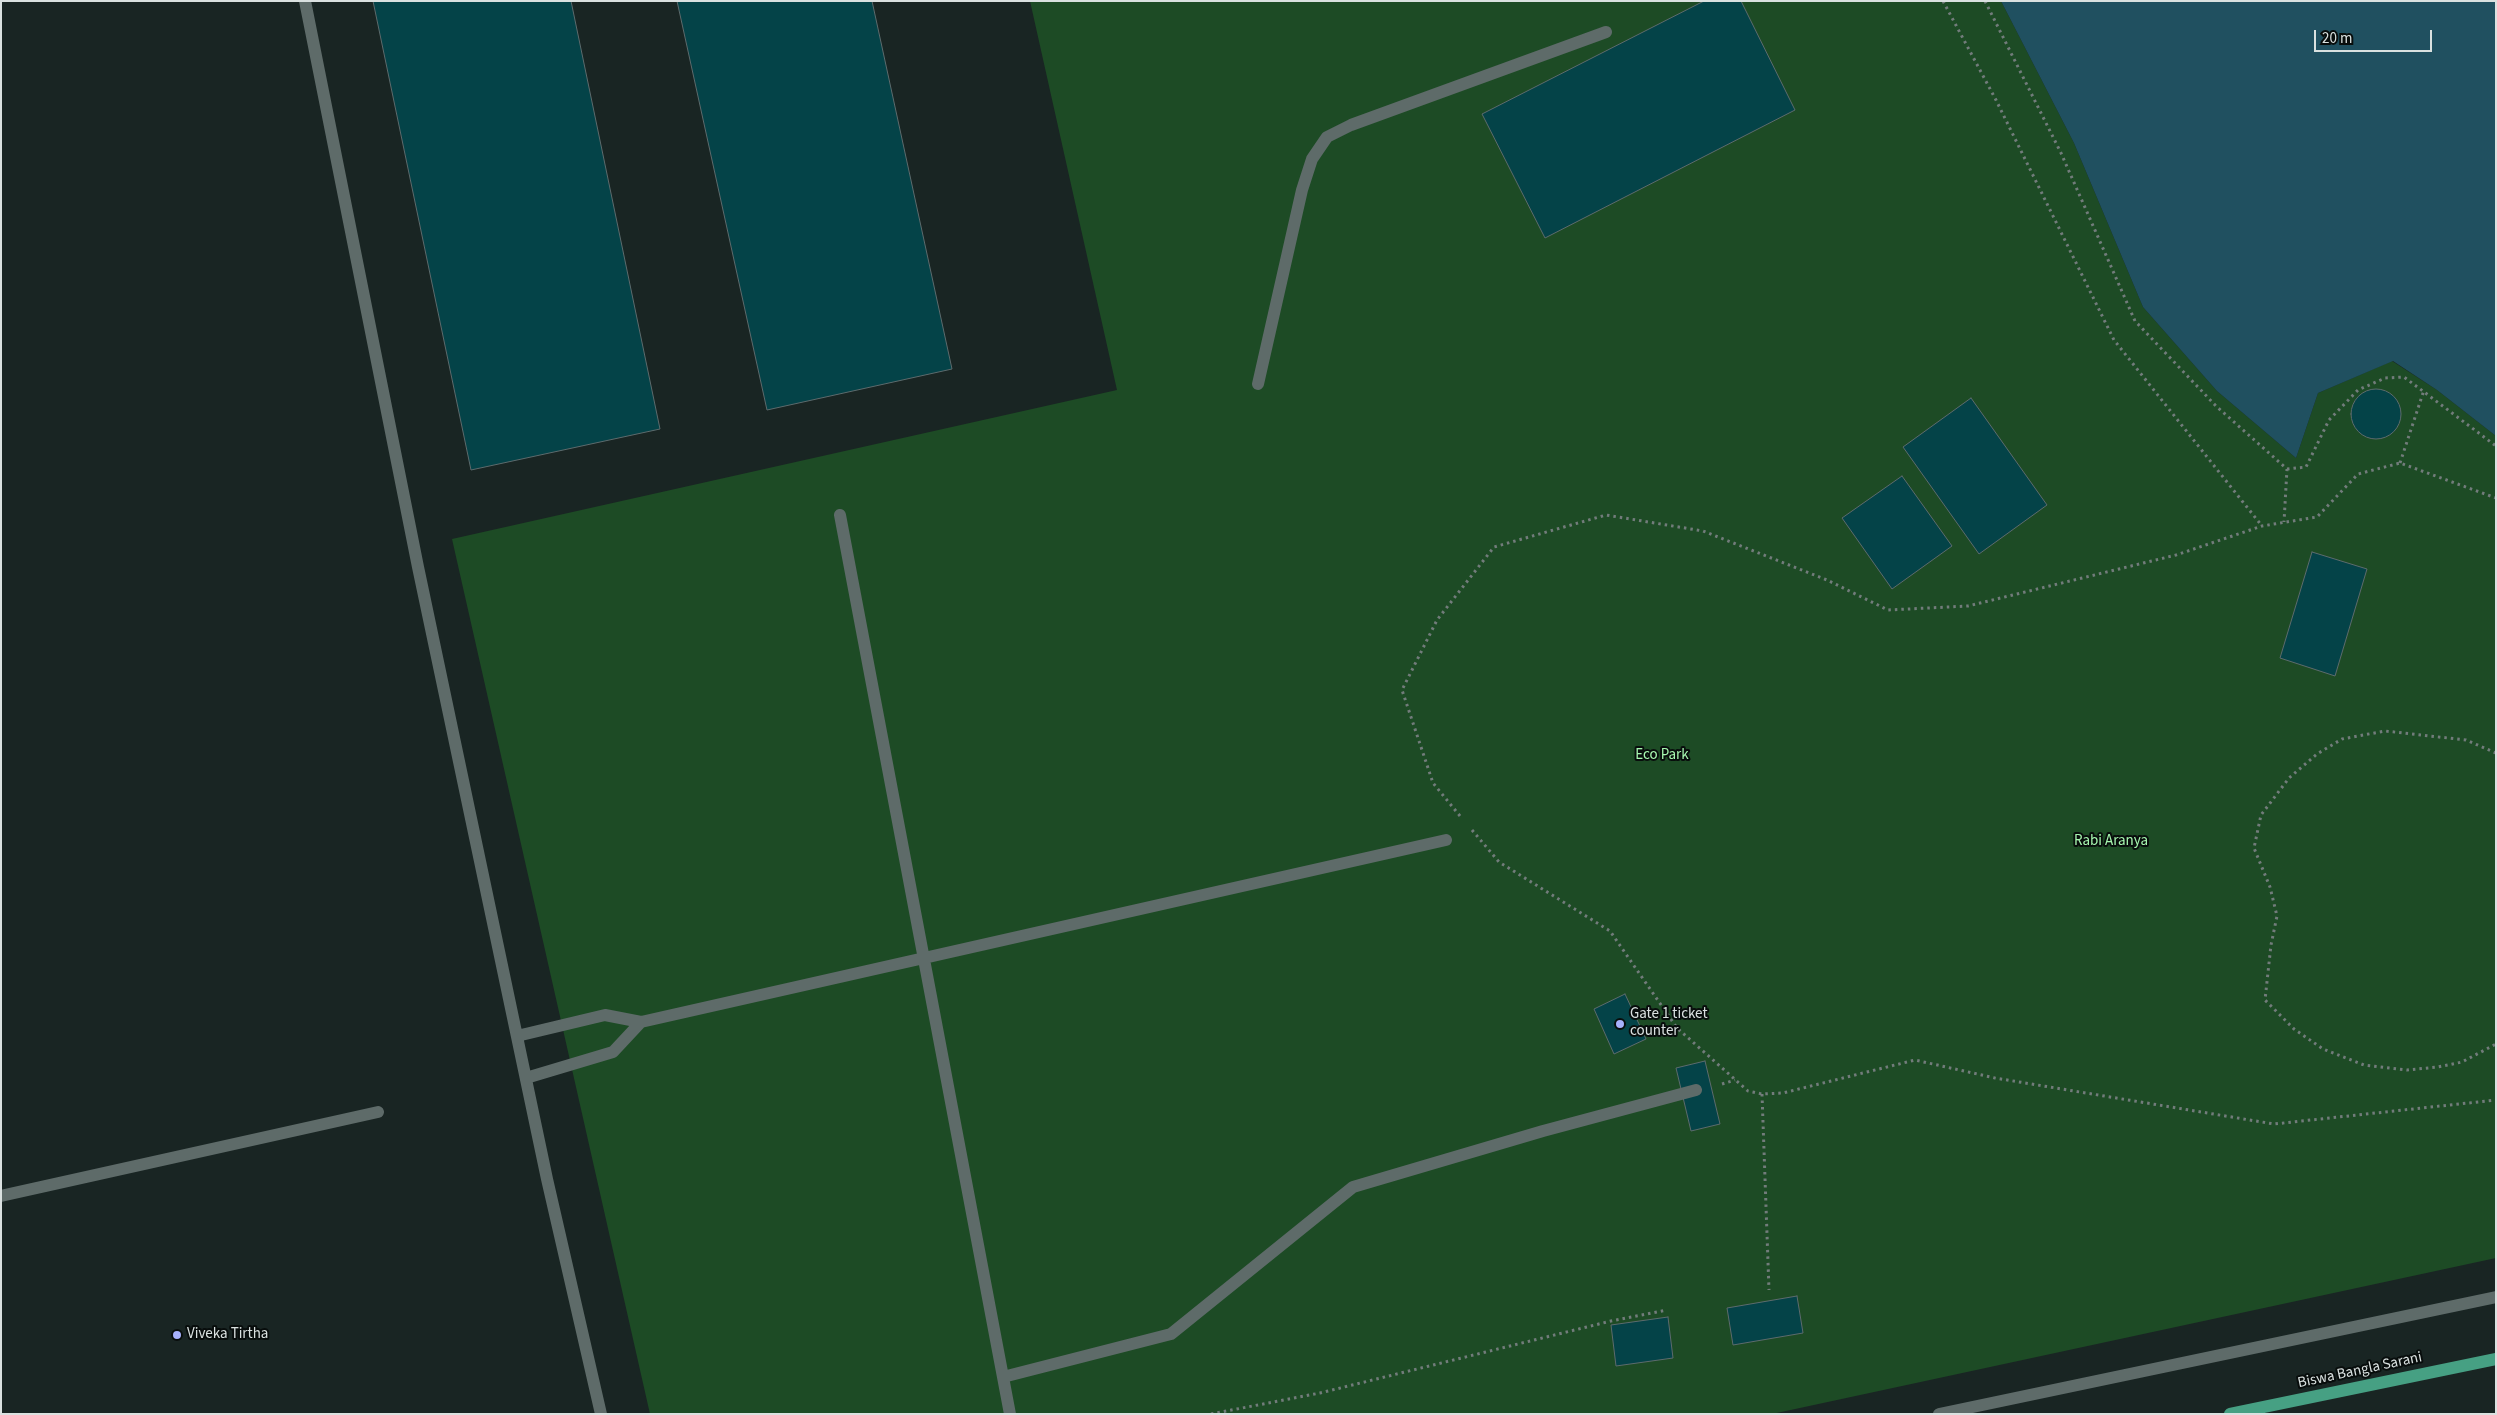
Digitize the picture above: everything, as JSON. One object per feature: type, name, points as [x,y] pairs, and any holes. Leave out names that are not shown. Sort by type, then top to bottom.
[{"type":"main road","name":"Biswa Bangla Sarani","points":[[2230,1414],[2496,1359]]},
{"type":"street","points":[[305,1],[418,567],[526,1078],[601,1414]]},
{"type":"street","points":[[1258,384],[1302,190],[1312,159],[1328,137],[1351,125],[1606,32]]},
{"type":"street","points":[[840,515],[1010,1414]]},
{"type":"street","points":[[517,1036],[605,1015],[641,1022],[1446,840]]},
{"type":"street","points":[[526,1078],[613,1052],[641,1022]]},
{"type":"street","points":[[1004,1377],[1171,1334],[1353,1187],[1543,1131],[1696,1090]]},
{"type":"street","points":[[1,1196],[378,1112]]},
{"type":"street","points":[[1939,1414],[2496,1297]]},
{"type":"path","points":[[1944,1],[1996,100],[2114,340],[2262,526]]},
{"type":"path","points":[[1985,1],[2061,153],[2135,321],[2216,406],[2286,469],[2306,467],[2329,420],[2358,390],[2385,378],[2404,377],[2424,390],[2496,446]]},
{"type":"path","points":[[2400,463],[2424,390]]},
{"type":"path","points":[[1463,819],[1433,783],[1402,690],[1437,620],[1494,547],[1606,515],[1704,531],[1828,580],[1888,610],[1968,606],[2176,555],[2262,526],[2317,517],[2358,474],[2400,463],[2496,498]]},
{"type":"path","points":[[2284,522],[2286,469]]},
{"type":"path","points":[[2496,753],[2466,740],[2385,731],[2342,739],[2316,754],[2289,778],[2261,815],[2254,848],[2270,887],[2277,916],[2271,945],[2265,1000],[2294,1029],[2323,1049],[2364,1064],[2407,1070],[2438,1068],[2462,1062],[2496,1044]]},
{"type":"path","points":[[1469,826],[1499,862],[1610,931],[1677,1028],[1748,1091],[1762,1094],[1783,1093],[1915,1060],[1995,1078],[2274,1124],[2496,1100]]},
{"type":"path","points":[[1762,1094],[1768,1290]]},
{"type":"path","points":[[1211,1414],[1320,1393],[1611,1321],[1667,1310]]},
{"type":"green space","name":"Eco Park","points":[[1030,1],[2001,1],[2074,143],[2143,307],[2217,391],[2296,458],[2318,393],[2392,361],[2437,390],[2496,436],[2496,1258],[1772,1414],[650,1414],[452,539],[1117,390]]},
{"type":"water","points":[[2001,1],[2496,1],[2496,436],[2437,390],[2393,361],[2318,393],[2296,458],[2217,391],[2143,307],[2074,143]]},
{"type":"building","points":[[373,1],[571,1],[660,429],[471,470]]},
{"type":"building","points":[[677,1],[872,1],[952,369],[767,410]]},
{"type":"building","points":[[1704,1],[1741,1],[1795,110],[1545,238],[1482,114]]},
{"type":"building","points":[[2371,389],[2381,389],[2394,396],[2401,409],[2401,419],[2394,432],[2381,439],[2371,439],[2362,435],[2355,428],[2351,419],[2351,409],[2355,400],[2362,393]]},
{"type":"building","points":[[1971,398],[2047,505],[1979,554],[1903,447]]},
{"type":"building","points":[[1902,476],[1952,546],[1892,589],[1842,518]]},
{"type":"building","points":[[2312,552],[2367,569],[2335,676],[2280,658]]},
{"type":"building","name":"Gate 1 ticket counter","points":[[1625,994],[1646,1039],[1614,1054],[1594,1009]]},
{"type":"building","points":[[1705,1061],[1720,1124],[1691,1131],[1676,1068]]},
{"type":"building","points":[[1797,1296],[1803,1333],[1733,1345],[1727,1308]]},
{"type":"building","points":[[1668,1317],[1673,1358],[1616,1366],[1611,1325]]},
{"type":"place","name":"Gate 1 ticket counter","points":[[1620,1024]]},
{"type":"place","name":"Viveka Tirtha","points":[[177,1335]]},
{"type":"park label","name":"Rabi Aranya","points":[[2111,842]]}]
